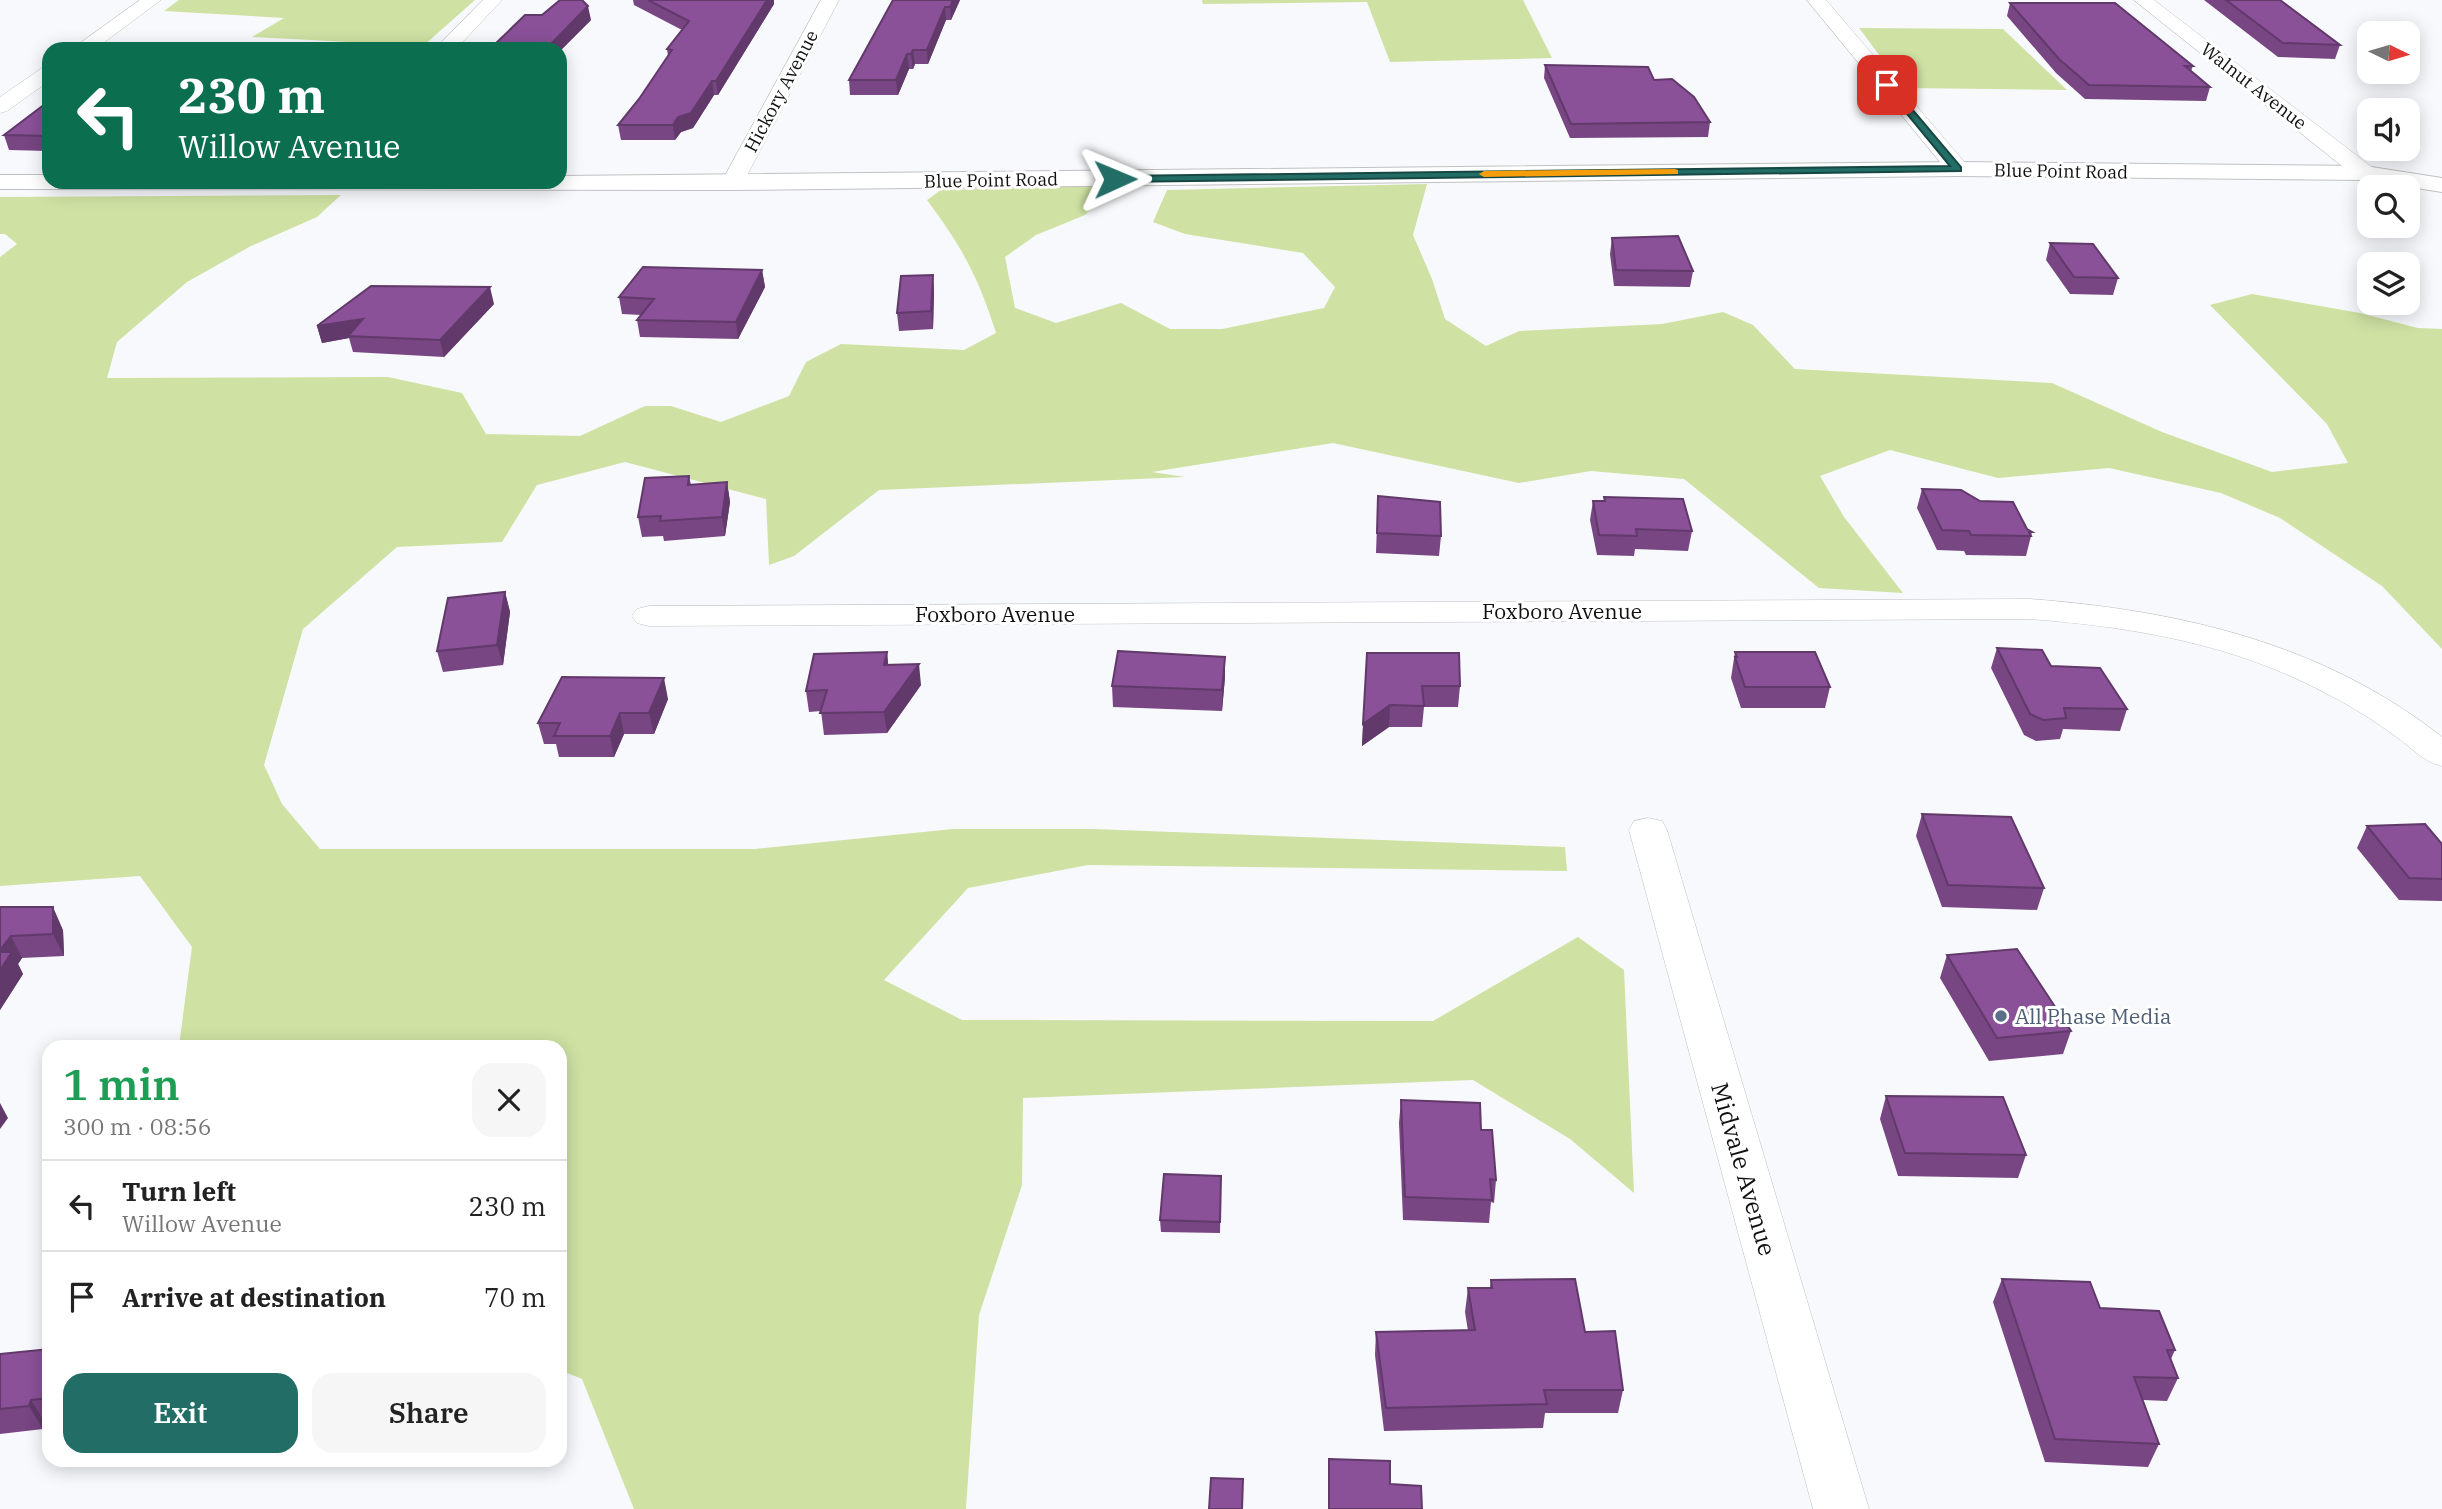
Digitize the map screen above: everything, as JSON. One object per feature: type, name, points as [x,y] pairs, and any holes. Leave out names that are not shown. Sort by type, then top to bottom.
[{"type":"street","points":[[92,42],[152,0]]},
{"type":"street","points":[[452,42],[493,0]]},
{"type":"street","name":"Hickory Avenue","points":[[732,183],[830,0]]},
{"type":"street","points":[[1816,0],[1958,169]]},
{"type":"street","name":"Walnut Avenue","points":[[2143,0],[2365,173]]},
{"type":"street","points":[[0,107],[42,77]]},
{"type":"street","name":"Blue Point Road","points":[[567,183],[1958,169],[2365,173],[2442,185]]},
{"type":"street","name":"Blue Point Road","points":[[0,182],[42,182]]},
{"type":"street","name":"Foxboro Avenue","points":[[649,616],[2030,608],[2148,622],[2208,636],[2287,661],[2343,688],[2400,721],[2442,755]]},
{"type":"street","name":"Midvale Avenue","points":[[1647,830],[1841,1509]]},
{"type":"green space","points":[[179,0],[475,0],[428,42],[347,42],[252,37],[284,18],[164,11]]},
{"type":"green space","points":[[1202,0],[1523,0],[1552,58],[1390,62],[1367,2],[1203,4]]},
{"type":"green space","points":[[1859,28],[2003,29],[2067,90],[1904,88]]},
{"type":"green space","points":[[1427,184],[1413,235],[1445,319],[1486,346],[1519,331],[1662,324],[1723,312],[1753,325],[1795,369],[2052,383],[2162,432],[2272,472],[2348,463],[2327,424],[2210,305],[2252,294],[2357,312],[2357,315],[2368,315],[2418,328],[2442,329],[2442,649],[2382,586],[2280,518],[2221,493],[2109,468],[1998,478],[1890,450],[1820,476],[1844,517],[1903,593],[1819,588],[1684,479],[1591,471],[1519,483],[1333,443],[1152,472],[1185,477],[879,490],[794,556],[769,565],[766,499],[625,462],[537,485],[502,542],[397,547],[303,629],[264,765],[282,804],[320,849],[755,849],[953,829],[1093,829],[1565,847],[1567,871],[1088,865],[968,888],[884,980],[962,1020],[1433,1021],[1578,937],[1624,970],[1634,1193],[1570,1139],[1473,1080],[1023,1098],[1022,1185],[979,1315],[966,1509],[634,1509],[582,1379],[567,1373],[567,1040],[180,1040],[192,947],[140,876],[0,886],[0,257],[17,244],[5,234],[0,234],[0,197],[341,195],[317,217],[251,246],[187,282],[117,342],[107,378],[388,377],[462,393],[486,434],[580,436],[645,406],[671,406],[721,422],[789,396],[806,362],[841,344],[964,350],[996,333],[968,263],[927,200],[941,190],[1119,185],[1085,215],[1036,235],[1005,257],[1015,308],[1056,323],[1121,303],[1170,329],[1222,329],[1324,308],[1335,287],[1303,253],[1185,234],[1153,222],[1167,190]]},
{"type":"building","points":[[560,0],[582,0],[588,6],[553,42],[497,42],[525,15],[542,15]]},
{"type":"building","points":[[648,0],[767,0],[716,81],[712,81],[691,113],[678,117],[673,125],[618,125],[639,99],[672,50],[667,49],[689,21]]},
{"type":"building","points":[[893,0],[953,0],[950,7],[945,7],[927,50],[913,50],[911,54],[907,54],[896,80],[849,80]]},
{"type":"building","points":[[2226,0],[2280,0],[2340,45],[2283,43]]},
{"type":"building","points":[[2010,3],[2115,3],[2193,66],[2185,66],[2210,87],[2089,85],[2059,59]]},
{"type":"building","points":[[1545,65],[1648,67],[1654,80],[1672,79],[1694,97],[1710,122],[1571,124]]},
{"type":"building","points":[[42,106],[42,136],[4,135]]},
{"type":"building","points":[[1678,236],[1693,271],[1616,270],[1612,238]]},
{"type":"building","points":[[2050,243],[2093,244],[2118,278],[2074,277]]},
{"type":"building","points":[[643,267],[762,270],[736,322],[637,320],[654,299],[619,297]]},
{"type":"building","points":[[933,275],[931,311],[897,313],[901,276]]},
{"type":"building","points":[[371,286],[490,287],[440,340],[348,336],[363,319],[317,326]]},
{"type":"building","points":[[689,476],[688,485],[727,482],[722,517],[660,521],[661,516],[638,517],[645,478]]},
{"type":"building","points":[[1922,489],[1961,490],[1980,501],[2013,502],[2027,529],[2032,532],[2029,532],[2031,536],[1971,535],[1969,531],[1942,530]]},
{"type":"building","points":[[1378,496],[1440,502],[1441,536],[1377,533]]},
{"type":"building","points":[[1604,497],[1683,499],[1692,531],[1636,529],[1637,536],[1599,535],[1593,501],[1605,501]]},
{"type":"building","points":[[505,592],[497,645],[437,651],[448,598]]},
{"type":"building","points":[[1997,648],[2042,650],[2051,666],[2100,668],[2127,709],[2064,708],[2066,718],[2043,720],[2030,714]]},
{"type":"building","points":[[1118,651],[1225,657],[1222,690],[1112,686]]},
{"type":"building","points":[[887,652],[884,665],[919,664],[884,712],[820,713],[827,690],[806,691],[814,654]]},
{"type":"building","points":[[1735,652],[1815,652],[1830,687],[1745,687]]},
{"type":"building","points":[[1367,653],[1459,653],[1460,686],[1422,686],[1424,706],[1390,705],[1363,724]]},
{"type":"building","points":[[562,677],[664,678],[649,713],[620,713],[610,736],[554,736],[560,723],[538,723]]},
{"type":"building","points":[[1922,814],[2011,817],[2044,888],[1948,885]]},
{"type":"building","points":[[2425,824],[2442,844],[2442,879],[2409,878],[2367,826]]},
{"type":"building","points":[[0,907],[53,907],[53,934],[11,936],[0,950]]},
{"type":"building","points":[[2017,949],[2071,1031],[1997,1038],[1947,955]]},
{"type":"building","points":[[0,952],[12,952],[0,970]]},
{"type":"building","points":[[1886,1096],[2003,1097],[2026,1155],[1905,1153]]},
{"type":"building","points":[[1401,1100],[1480,1103],[1481,1130],[1492,1130],[1496,1180],[1490,1179],[1492,1200],[1405,1197]]},
{"type":"building","points":[[1164,1174],[1221,1176],[1220,1222],[1160,1220]]},
{"type":"building","points":[[1575,1279],[1585,1332],[1615,1331],[1623,1390],[1544,1390],[1547,1404],[1386,1408],[1376,1332],[1475,1330],[1468,1288],[1492,1288],[1491,1280]]},
{"type":"building","points":[[2002,1279],[2090,1282],[2100,1308],[2159,1311],[2175,1350],[2167,1350],[2178,1378],[2134,1377],[2159,1444],[2055,1439]]},
{"type":"building","points":[[42,1350],[42,1399],[31,1400],[29,1406],[0,1409],[0,1354]]},
{"type":"building","points":[[1329,1459],[1390,1461],[1390,1484],[1421,1486],[1422,1509],[1329,1509]]},
{"type":"building","points":[[1211,1478],[1243,1479],[1242,1509],[1209,1509]]},
{"type":"slow traffic","points":[[1484,174],[1675,172]]},
{"type":"place","name":"All Phase Media","points":[[2001,1016]]},
{"type":"route","points":[[1115,179],[1958,169],[1887,85]]}]
